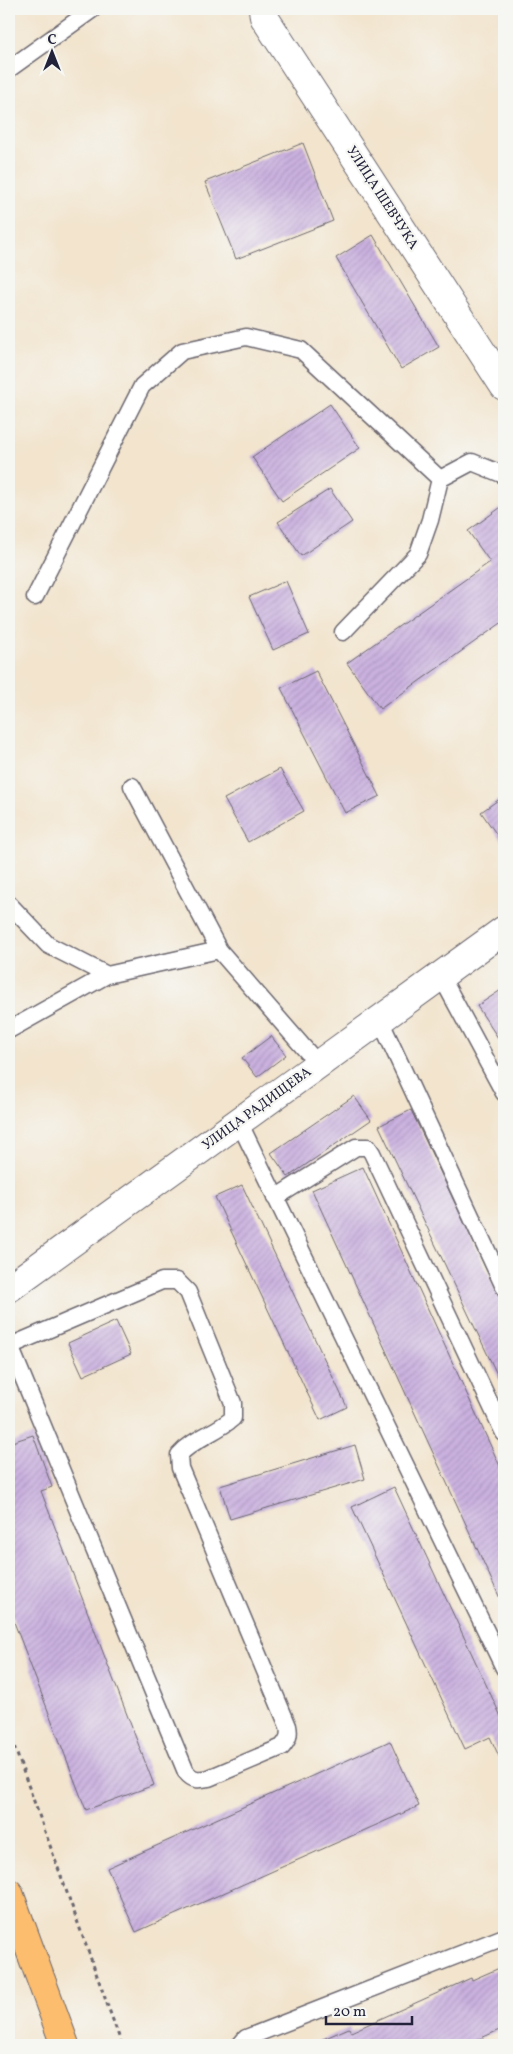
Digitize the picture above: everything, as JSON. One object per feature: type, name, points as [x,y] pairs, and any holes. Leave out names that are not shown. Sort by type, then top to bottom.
[{"type":"main road","points":[[9,1894],[64,2045]]},
{"type":"street","name":"УЛИЦА ШЕВЧУКА","points":[[263,9],[264,17],[504,386]]},
{"type":"street","name":"УЛИЦА РАДИЩЕВА","points":[[9,1288],[504,930]]},
{"type":"lane","points":[[9,69],[92,9]]},
{"type":"lane","points":[[35,597],[142,386],[182,351],[246,337],[301,350],[440,478]]},
{"type":"lane","points":[[440,478],[472,462],[504,475]]},
{"type":"lane","points":[[343,632],[418,554],[430,520],[440,478]]},
{"type":"lane","points":[[132,786],[219,950],[318,1064]]},
{"type":"lane","points":[[9,904],[48,945],[106,975]]},
{"type":"lane","points":[[9,1030],[106,975],[219,950]]},
{"type":"lane","points":[[441,976],[504,1093]]},
{"type":"lane","points":[[380,1020],[504,1288]]},
{"type":"lane","points":[[238,1122],[504,1668]]},
{"type":"lane","points":[[275,1198],[356,1147],[368,1147],[504,1433]]},
{"type":"lane","points":[[162,1281],[176,1281],[188,1292],[233,1403],[233,1418],[223,1427],[188,1444],[179,1455],[180,1468],[288,1726],[289,1733],[282,1747],[210,1778],[199,1780],[191,1778],[186,1772],[9,1345],[162,1281]]},
{"type":"lane","points":[[240,2045],[246,2038],[504,1937]]},
{"type":"path","points":[[9,1732],[122,2045]]},
{"type":"building","points":[[303,143],[333,221],[236,259],[205,182]]},
{"type":"building","points":[[373,235],[439,347],[401,369],[336,258]]},
{"type":"building","points":[[330,404],[360,448],[282,501],[252,457]]},
{"type":"building","points":[[330,489],[352,522],[301,556],[278,522]]},
{"type":"building","points":[[504,505],[504,621],[380,709],[347,663],[490,562],[468,531]]},
{"type":"building","points":[[286,581],[309,634],[273,650],[249,597]]},
{"type":"building","points":[[316,671],[380,796],[345,813],[281,688]]},
{"type":"building","points":[[280,769],[304,811],[248,842],[224,799]]},
{"type":"building","points":[[504,796],[504,845],[481,812]]},
{"type":"building","points":[[504,988],[504,1047],[477,1006]]},
{"type":"building","points":[[271,1036],[286,1055],[257,1077],[242,1058]]},
{"type":"building","points":[[354,1096],[371,1120],[288,1177],[271,1153]]},
{"type":"building","points":[[411,1110],[504,1307],[504,1389],[379,1126]]},
{"type":"building","points":[[363,1167],[504,1475],[504,1607],[312,1190]]},
{"type":"building","points":[[242,1185],[347,1407],[320,1420],[215,1197]]},
{"type":"building","points":[[116,1321],[131,1354],[83,1376],[68,1343]]},
{"type":"building","points":[[33,1435],[52,1487],[41,1491],[154,1785],[86,1810],[9,1609],[9,1443]]},
{"type":"building","points":[[355,1445],[365,1479],[230,1519],[220,1486]]},
{"type":"building","points":[[394,1487],[504,1723],[504,1767],[490,1737],[465,1749],[352,1507]]},
{"type":"building","points":[[390,1741],[419,1806],[136,1932],[107,1868]]},
{"type":"building","points":[[504,1966],[504,2028],[465,2045],[309,2045],[349,2028],[351,2032],[471,1978],[472,1980]]}]
